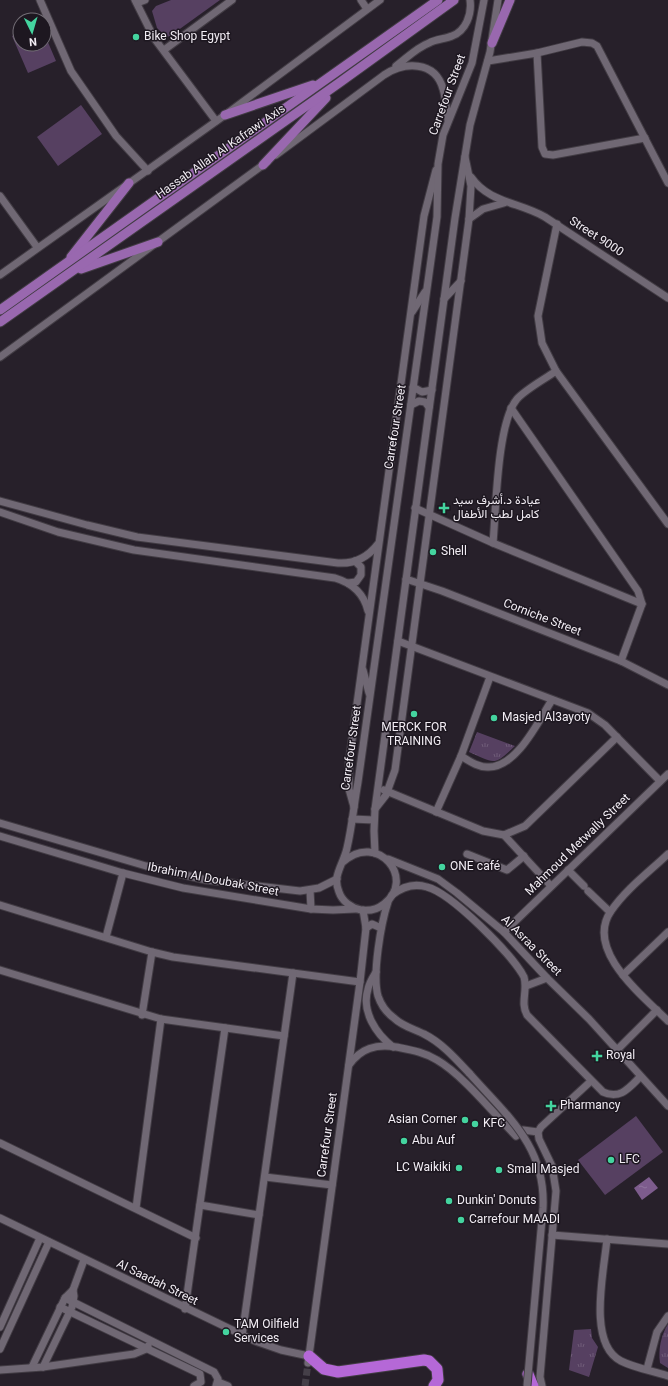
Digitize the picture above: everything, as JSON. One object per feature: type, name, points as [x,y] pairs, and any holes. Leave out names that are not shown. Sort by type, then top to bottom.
[{"type":"highway","points":[[308,1360],[324,1369],[338,1372],[424,1360],[429,1362],[437,1369],[438,1380],[434,1386]]},
{"type":"highway","points":[[528,1374],[533,1386]]},
{"type":"main road","name":"Hassab Allah Al Kafrawi Axis","points":[[0,322],[67,269],[322,82],[438,0]]},
{"type":"main road","name":"Hassab Allah Al Kafrawi Axis","points":[[0,310],[67,269],[339,83],[454,0]]},
{"type":"main road","points":[[492,43],[510,0]]},
{"type":"main road","points":[[225,115],[322,82]]},
{"type":"main road","points":[[263,165],[339,83]]},
{"type":"main road","points":[[67,269],[129,183]]},
{"type":"main road","points":[[67,269],[158,242]]},
{"type":"street","points":[[40,0],[71,71],[116,136],[148,171]]},
{"type":"street","points":[[145,0],[136,1],[145,23],[216,121]]},
{"type":"street","points":[[164,50],[232,0]]},
{"type":"street","points":[[361,0],[367,9]]},
{"type":"street","points":[[0,275],[37,247],[148,171],[380,0]]},
{"type":"street","points":[[0,357],[423,46],[430,42],[454,36],[460,31],[469,18],[470,0]]},
{"type":"street","name":"Carrefour Street","points":[[343,862],[354,807],[411,405],[436,217],[440,149],[448,120],[472,63],[484,0]]},
{"type":"street","points":[[375,853],[375,809],[444,300],[465,155],[475,103],[492,43],[498,0]]},
{"type":"street","points":[[488,61],[537,53],[582,42],[587,42],[597,46],[668,183]]},
{"type":"street","points":[[537,53],[542,147],[545,154],[553,155],[645,138]]},
{"type":"street","points":[[391,70],[408,65],[417,65],[433,73],[443,88],[448,120]]},
{"type":"street","points":[[375,809],[388,792],[395,770],[469,219],[471,196],[470,176],[465,155]]},
{"type":"street","points":[[354,807],[350,794],[348,771],[426,203],[438,164]]},
{"type":"street","name":"Street 9000","points":[[470,176],[482,191],[498,200],[533,210],[557,224],[668,298]]},
{"type":"street","points":[[0,196],[37,247]]},
{"type":"street","points":[[469,219],[486,207],[507,202]]},
{"type":"street","points":[[557,224],[538,316],[542,343],[556,371],[668,524]]},
{"type":"street","points":[[444,300],[461,281]]},
{"type":"street","points":[[410,314],[426,290]]},
{"type":"street","points":[[493,543],[501,454],[506,424],[511,408],[517,399],[556,371]]},
{"type":"street","points":[[413,387],[422,392],[432,390]]},
{"type":"street","points":[[411,405],[419,401],[425,402],[429,407]]},
{"type":"street","points":[[511,408],[638,591],[642,604],[620,661]]},
{"type":"street","points":[[386,490],[400,477]]},
{"type":"street","points":[[0,501],[137,537],[338,563],[355,561],[366,556],[379,542]]},
{"type":"street","points":[[416,508],[493,543],[642,604]]},
{"type":"street","points":[[0,512],[58,532],[128,549],[335,578],[348,583],[364,599],[369,613]]},
{"type":"street","points":[[348,583],[356,582],[361,575],[361,567],[355,561]]},
{"type":"street","name":"Corniche Street","points":[[406,579],[620,661],[668,685]]},
{"type":"street","points":[[398,641],[588,713],[605,725],[660,781]]},
{"type":"street","points":[[362,666],[370,698]]},
{"type":"street","points":[[436,812],[461,756],[490,677]]},
{"type":"street","points":[[461,756],[481,766],[489,768],[504,762],[526,742],[552,700]]},
{"type":"street","points":[[378,787],[483,831],[504,835],[525,826],[617,737]]},
{"type":"street","name":"Mahmoud Metwally Street","points":[[504,932],[668,774]]},
{"type":"street","points":[[352,819],[374,820]]},
{"type":"street","name":"Ibrahim Al Doubak Street","points":[[0,823],[173,873],[214,881],[290,890],[310,890],[319,888],[337,879]]},
{"type":"street","points":[[504,835],[551,886]]},
{"type":"street","name":"Ibrahim Al Doubak Street","points":[[0,836],[123,873],[183,888],[311,909],[359,910]]},
{"type":"street","points":[[388,902],[376,909],[359,910],[349,905],[339,893],[337,879],[343,862],[357,853],[375,853],[385,858],[393,868],[396,879],[396,888],[388,902],[382,928],[376,987],[378,997],[388,1013],[402,1024],[424,1034],[444,1048],[470,1074],[526,1139],[537,1160],[540,1172],[543,1202],[527,1386]]},
{"type":"street","points":[[468,854],[507,870],[524,856]]},
{"type":"street","points":[[668,854],[620,900],[610,912],[605,928],[604,939],[607,953],[614,965],[668,1021]]},
{"type":"street","name":"Al Asraa Street","points":[[385,858],[438,879],[457,892],[504,932],[547,978],[589,1019],[668,1106]]},
{"type":"street","points":[[568,870],[610,912]]},
{"type":"street","points":[[106,938],[123,873]]},
{"type":"street","name":"Al Asraa Street","points":[[392,895],[406,887],[416,885],[430,888],[443,896],[468,914],[487,933],[522,973],[526,986]]},
{"type":"street","points":[[310,890],[311,909]]},
{"type":"street","points":[[0,905],[152,952],[360,982]]},
{"type":"street","name":"Carrefour Street","points":[[308,1360],[360,982],[366,928],[359,910]]},
{"type":"street","points":[[366,928],[372,924],[382,928]]},
{"type":"street","points":[[624,975],[667,935]]},
{"type":"street","points":[[142,1014],[152,952]]},
{"type":"street","points":[[0,970],[161,1019],[284,1036]]},
{"type":"street","points":[[377,970],[368,988],[368,1009],[376,1029],[383,1039],[393,1047]]},
{"type":"street","points":[[242,1336],[293,973]]},
{"type":"street","points":[[547,978],[526,986],[524,1006],[527,1015],[603,1092],[615,1095],[626,1091],[640,1076]]},
{"type":"street","points":[[617,1050],[657,1010]]},
{"type":"street","points":[[136,1208],[161,1019]]},
{"type":"street","points":[[185,1309],[225,1028]]},
{"type":"street","points":[[349,1066],[355,1057],[368,1049],[383,1045],[420,1052],[441,1063],[463,1082],[515,1135],[523,1130],[538,1132]]},
{"type":"street","points":[[542,1386],[540,1377],[555,1183],[552,1166],[539,1139],[538,1132],[541,1127],[591,1081]]},
{"type":"street","points":[[0,1143],[196,1238]]},
{"type":"street","points":[[264,1177],[332,1185]]},
{"type":"street","points":[[200,1205],[259,1215]]},
{"type":"street","name":"Al Saadah Street","points":[[0,1218],[242,1336],[268,1347],[308,1360]]},
{"type":"street","points":[[552,1235],[668,1244]]},
{"type":"street","points":[[0,1327],[40,1238]]},
{"type":"street","points":[[607,1239],[600,1316],[602,1338],[607,1348],[620,1361],[668,1376]]},
{"type":"street","points":[[0,1349],[49,1242]]},
{"type":"street","points":[[32,1367],[60,1307],[65,1298],[73,1290],[84,1260]]},
{"type":"street","points":[[43,1366],[74,1302],[73,1290]]},
{"type":"street","points":[[65,1298],[214,1372],[218,1376],[217,1384],[228,1386]]},
{"type":"street","points":[[60,1307],[200,1374],[201,1382],[194,1386]]},
{"type":"street","points":[[647,1370],[657,1332],[668,1316]]},
{"type":"street","points":[[0,1370],[134,1354],[146,1349],[151,1340]]},
{"type":"green space","points":[[171,0],[220,0],[170,36],[166,37],[157,28],[152,11],[156,6]]},
{"type":"green space","points":[[19,52],[52,52],[56,61],[28,73]]},
{"type":"green space","points":[[81,105],[102,134],[58,166],[37,137]]},
{"type":"green space","points":[[477,732],[515,746],[498,760],[494,761],[484,759],[469,752]]},
{"type":"green space","points":[[636,1116],[663,1152],[605,1195],[578,1160]]},
{"type":"green space","points":[[668,1324],[668,1368],[660,1363],[659,1353],[662,1338]]},
{"type":"green space","points":[[591,1329],[592,1338],[598,1347],[589,1377],[569,1370],[574,1330]]},
{"type":"water","points":[[649,1177],[658,1188],[642,1200],[634,1188]]},
{"type":"tunnel","points":[[305,1386],[308,1363]]},
{"type":"place","name":"Bike Shop Egypt","points":[[136,37]]},
{"type":"place","name":"عيادة د.أشرف سيد كامل لطب الأطفال","points":[[444,508]]},
{"type":"place","name":"Shell","points":[[433,552]]},
{"type":"place","name":"MERCK FOR TRAINING","points":[[414,714]]},
{"type":"place","name":"Masjed Al3ayoty","points":[[494,718]]},
{"type":"place","name":"ONE café","points":[[442,867]]},
{"type":"place","name":"Royal","points":[[597,1056]]},
{"type":"place","name":"Pharmancy","points":[[551,1106]]},
{"type":"place","name":"Asian Corner","points":[[465,1120]]},
{"type":"place","name":"KFC","points":[[475,1124]]},
{"type":"place","name":"Abu Auf","points":[[404,1141]]},
{"type":"place","name":"LFC","points":[[611,1160]]},
{"type":"place","name":"LC Waikiki","points":[[459,1168]]},
{"type":"place","name":"Small Masjed","points":[[499,1170]]},
{"type":"place","name":"Dunkin' Donuts","points":[[449,1201]]},
{"type":"place","name":"Carrefour MAADI","points":[[461,1220]]},
{"type":"place","name":"TAM Oilfield Services","points":[[226,1332]]}]
